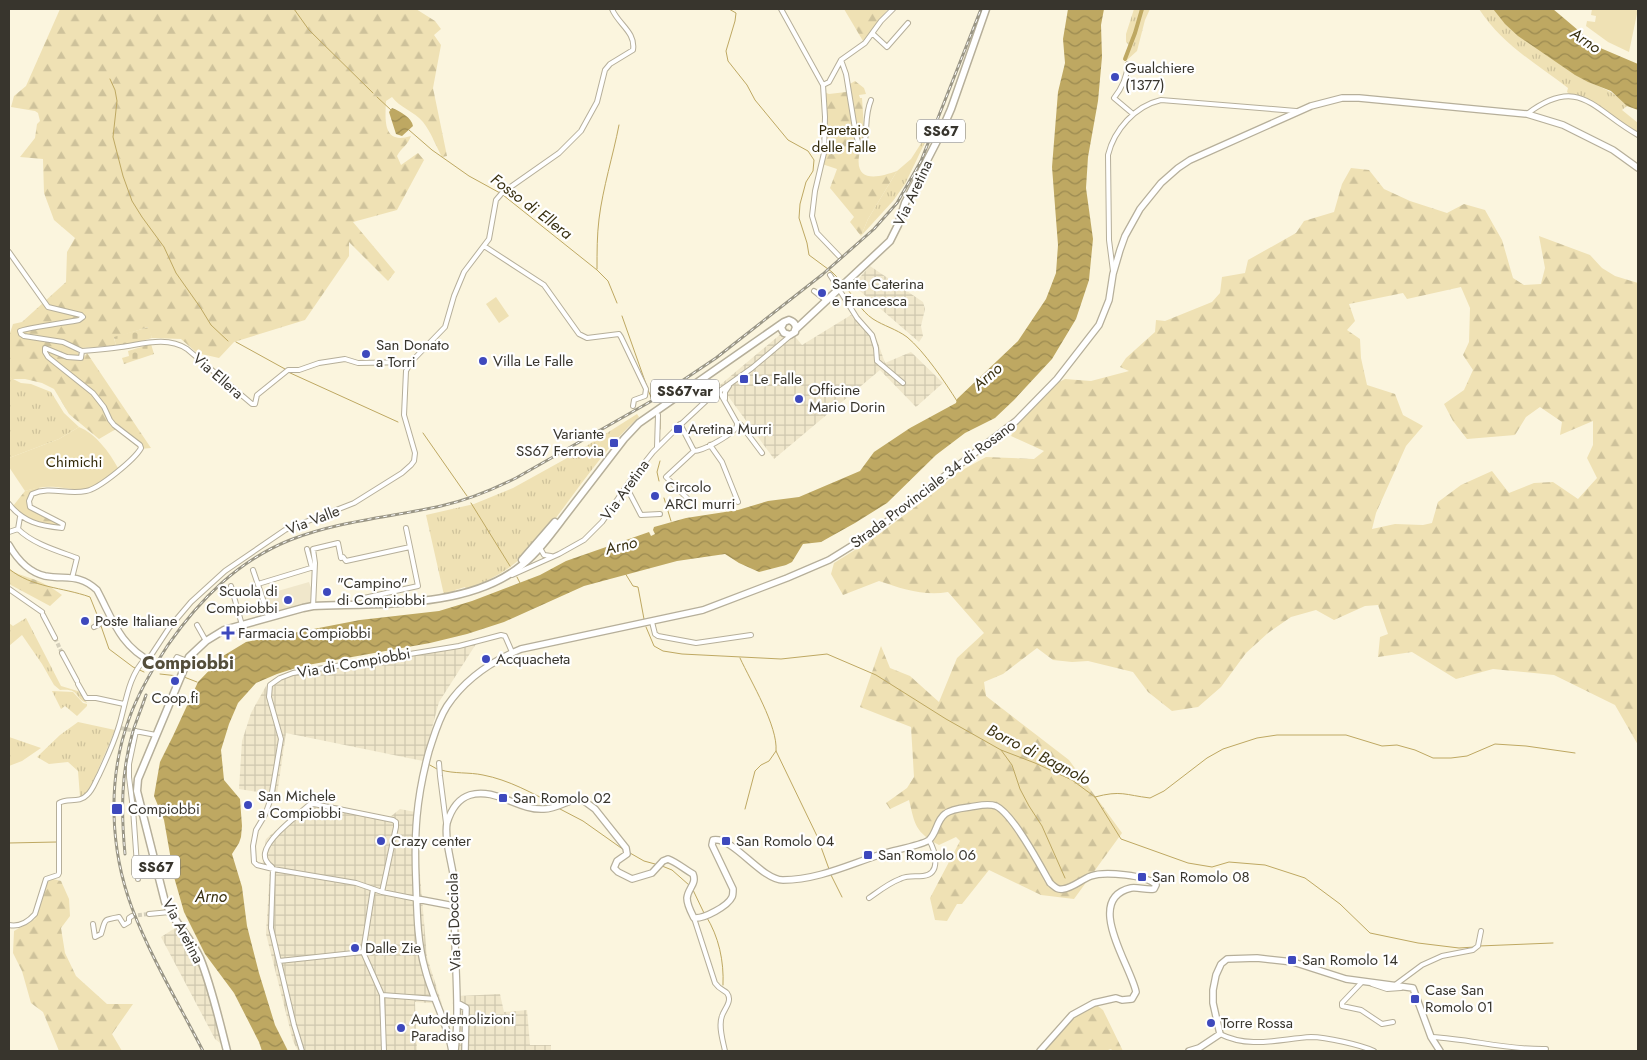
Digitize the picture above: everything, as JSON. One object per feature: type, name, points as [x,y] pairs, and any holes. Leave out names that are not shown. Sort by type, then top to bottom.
[{"type":"main road","name":"Via Aretina","points":[[794,332],[829,299],[837,288],[854,276],[890,241],[905,203],[937,141],[986,9]]},
{"type":"main road","points":[[783,332],[783,324],[787,321],[797,322],[806,320]]},
{"type":"main road","points":[[766,333],[772,331],[783,332],[788,335],[794,332],[795,325],[792,322]]},
{"type":"main road","name":"SS67var","points":[[489,584],[520,562],[544,536],[610,452],[650,415],[766,333],[783,324]]},
{"type":"main road","name":"SS67var","points":[[500,579],[521,566],[540,548],[624,438]]},
{"type":"main road","name":"Via Aretina","points":[[227,1051],[212,993],[199,957],[165,902],[137,791],[138,779],[189,657],[206,641],[222,631],[269,617],[313,606],[426,601],[461,594],[500,579]]},
{"type":"street","points":[[411,362],[444,327],[464,272],[484,246],[492,231],[494,206],[501,194],[559,153],[581,131],[597,102],[606,70],[610,64],[633,50],[634,43],[631,34],[615,16],[612,9]]},
{"type":"street","points":[[781,9],[823,85],[825,116],[824,153],[815,191],[812,216],[817,233],[839,256]]},
{"type":"street","points":[[823,85],[829,82],[841,60],[865,43],[881,20],[892,9]]},
{"type":"street","points":[[873,34],[886,48],[908,24]]},
{"type":"street","points":[[841,60],[846,74],[856,135],[860,148],[864,146],[865,120],[871,100]]},
{"type":"street","points":[[1128,64],[1127,73],[1119,92],[1114,98],[1133,114]]},
{"type":"street","points":[[1528,114],[1550,100],[1571,95],[1603,110],[1638,135]]},
{"type":"street","name":"Strada Provinciale 34 di Rosano","points":[[454,1051],[448,1030],[424,969],[420,944],[415,842],[416,812],[434,736],[446,707],[464,685],[487,666],[512,652],[532,646],[703,610],[788,578],[829,560],[874,532],[1016,421],[1058,379],[1099,325],[1109,300],[1113,274],[1125,236],[1140,209],[1173,172],[1190,160],[1298,111],[1327,101],[1359,98],[1528,114],[1563,125],[1613,150],[1638,168]]},
{"type":"street","points":[[1113,274],[1109,240],[1108,156],[1110,146],[1133,114],[1152,102],[1161,100],[1298,111]]},
{"type":"street","points":[[484,246],[544,284],[579,334],[587,338],[619,334],[646,389],[644,396],[634,400],[633,406]]},
{"type":"street","points":[[9,252],[48,307],[83,317],[79,320],[22,329],[21,334],[63,342],[82,351]]},
{"type":"street","points":[[830,275],[857,318],[872,335],[877,361],[903,383]]},
{"type":"street","points":[[814,291],[829,299]]},
{"type":"street","points":[[783,332],[785,339],[783,343]]},
{"type":"street","name":"Via Aretina","points":[[500,579],[572,548],[594,532],[658,447],[680,424],[719,391],[783,343],[794,332]]},
{"type":"street","name":"Via Ellera","points":[[20,516],[34,524],[62,528],[63,524],[30,507],[29,501],[32,494],[41,490],[72,492],[89,490],[115,474],[139,453],[141,448],[140,445],[110,420],[104,407],[93,393],[48,357],[45,348],[67,357],[81,358],[82,351],[119,348],[145,342],[177,344],[187,349],[252,404],[254,404],[257,395],[286,371],[299,370],[319,363],[345,359],[358,363],[411,362]]},
{"type":"street","name":"Via Valle","points":[[124,704],[135,671],[148,660],[169,628],[191,602],[225,571],[285,530],[354,503],[412,465],[415,453],[404,415],[405,376],[411,362]]},
{"type":"street","points":[[725,400],[725,392],[733,382]]},
{"type":"street","points":[[719,391],[738,422],[762,454]]},
{"type":"street","points":[[658,415],[658,447]]},
{"type":"street","points":[[689,500],[666,477],[694,451],[710,445],[734,430],[738,422]]},
{"type":"street","points":[[680,424],[694,451]]},
{"type":"street","points":[[710,445],[722,462],[738,502]]},
{"type":"street","points":[[625,489],[641,515],[660,514]]},
{"type":"street","points":[[9,504],[20,516],[18,529]]},
{"type":"street","points":[[364,598],[418,586],[406,528]]},
{"type":"street","points":[[9,532],[18,529]]},
{"type":"street","points":[[18,529],[25,536],[77,558],[72,578]]},
{"type":"street","points":[[544,536],[540,548],[541,552],[544,555],[556,556]]},
{"type":"street","points":[[313,606],[312,550],[314,547],[338,543],[341,558],[343,557],[346,561],[410,547]]},
{"type":"street","points":[[9,546],[21,562],[33,571],[47,576],[83,580],[97,590],[109,619],[128,645],[148,660]]},
{"type":"street","points":[[307,550],[313,568]]},
{"type":"street","points":[[258,584],[313,568]]},
{"type":"street","points":[[253,570],[269,617]]},
{"type":"street","points":[[230,586],[242,625]]},
{"type":"street","points":[[9,589],[42,614],[55,638]]},
{"type":"street","points":[[390,593],[390,602]]},
{"type":"street","name":"Via Aretina","points":[[313,606],[315,608],[365,607]]},
{"type":"street","points":[[95,626],[109,619]]},
{"type":"street","points":[[652,622],[655,634],[658,636],[696,643],[751,635]]},
{"type":"street","points":[[197,625],[206,641]]},
{"type":"street","name":"Via di Compiobbi","points":[[454,906],[382,892],[356,883],[273,869],[257,865],[254,862],[253,846],[256,830],[271,798],[281,739],[269,696],[270,685],[280,678],[293,673],[459,646],[501,635],[507,639],[512,652]]},
{"type":"street","points":[[9,925],[19,926],[31,919],[35,914],[46,879],[58,874],[59,803],[82,799],[87,796],[120,728],[124,704],[96,698],[86,698],[62,653]]},
{"type":"street","points":[[163,665],[186,665]]},
{"type":"street","points":[[138,879],[134,809],[128,777],[129,764],[136,731],[156,735]]},
{"type":"street","name":"Via di Docciola","points":[[439,763],[454,880],[457,1003],[454,1051]]},
{"type":"street","points":[[447,825],[452,808],[457,802],[479,793],[492,795],[520,806],[544,810],[556,807],[571,799],[580,798],[595,809],[626,848],[627,854],[618,861],[614,868],[618,872],[632,880],[652,873],[668,859],[676,862],[684,870],[693,874],[695,879],[694,885],[687,898],[689,909],[694,918],[715,983],[728,996],[728,1005],[722,1016],[721,1023],[724,1051]]},
{"type":"street","points":[[302,1051],[271,928],[273,869],[267,862],[266,851],[276,836],[309,805],[314,804],[393,820],[396,822],[396,827],[382,892]]},
{"type":"street","points":[[694,918],[706,916],[728,902],[733,896],[733,889],[713,848],[713,840],[721,840],[774,879],[782,880],[832,872],[868,858],[929,840],[940,818],[946,813],[989,804],[998,807],[1005,814],[1056,889],[1068,888],[1098,874],[1117,874],[1144,878],[1156,885],[1154,889],[1131,888],[1121,892],[1114,896],[1110,906],[1113,935],[1134,982],[1136,992],[1132,999],[1122,1000],[1116,998],[1094,1002],[1072,1015],[1040,1051]]},
{"type":"street","points":[[869,898],[900,878],[930,874],[936,861],[933,847],[929,840]]},
{"type":"street","points":[[373,889],[363,952],[382,995],[384,1051]]},
{"type":"street","points":[[149,914],[170,912]]},
{"type":"street","points":[[93,924],[95,937],[101,934],[106,919],[119,917],[124,925],[129,922],[129,918],[132,916]]},
{"type":"street","points":[[1395,985],[1422,965],[1442,956],[1473,950],[1478,946],[1482,932]]},
{"type":"street","points":[[279,961],[363,952]]},
{"type":"street","points":[[1220,1034],[1213,1003],[1213,990],[1216,975],[1221,964],[1227,959],[1257,958],[1293,962],[1362,982],[1413,988],[1431,1037],[1440,1051]]},
{"type":"street","points":[[1362,982],[1346,997],[1342,1006],[1361,1010],[1382,1024],[1394,1022]]},
{"type":"street","points":[[1370,982],[1387,989],[1408,987]]},
{"type":"street","points":[[382,995],[436,1000]]},
{"type":"street","points":[[457,1003],[466,1008],[465,1051]]},
{"type":"street","points":[[1188,1051],[1199,1048],[1220,1034]]},
{"type":"street","points":[[1220,1034],[1230,1039],[1252,1043],[1312,1037],[1365,1047],[1374,1051]]},
{"type":"street","points":[[1431,1037],[1505,1047],[1546,1049]]},
{"type":"shaded area","points":[[870,266],[923,302],[925,309],[921,326],[923,336],[919,342],[853,285]]},
{"type":"shaded area","points":[[851,315],[878,343],[885,363],[911,352],[943,383],[916,407],[880,370],[774,459],[720,385],[788,328],[802,345]]},
{"type":"shaded area","name":"Scuola di Compiobbi","points":[[309,582],[312,591],[311,603],[270,614],[264,595]]},
{"type":"shaded area","points":[[476,644],[439,702],[423,761],[286,733],[277,795],[239,789],[242,741],[251,713],[266,686],[292,673]]},
{"type":"shaded area","points":[[311,800],[390,817],[400,809],[420,813],[419,863],[427,957],[442,1004],[415,1002],[417,1051],[298,1051],[293,1041],[266,934],[270,870],[262,867],[266,839]]},
{"type":"shaded area","points":[[180,925],[202,958],[230,1051],[215,1039],[161,937]]},
{"type":"shaded area","points":[[500,994],[504,1012],[527,1010],[530,1045],[551,1045],[551,1051],[459,1051],[459,996]]},
{"type":"green space","points":[[60,9],[416,9],[435,21],[441,29],[434,35],[441,45],[433,88],[447,156],[442,157],[428,130],[419,118],[392,97],[386,101],[386,123],[391,134],[402,138],[411,136],[397,156],[401,165],[418,153],[424,160],[397,210],[353,222],[395,272],[388,281],[349,242],[349,256],[305,320],[234,342],[219,358],[197,353],[181,339],[152,338],[148,327],[114,338],[116,346],[78,348],[76,350],[79,354],[78,359],[81,360],[87,353],[151,448],[140,449],[116,429],[99,439],[69,414],[54,389],[42,383],[9,377],[9,336],[13,324],[22,322],[66,282],[67,252],[75,238],[54,220],[44,193],[43,159],[20,157],[35,138],[37,124],[40,121],[38,113],[11,107],[14,96],[26,86]]},
{"type":"green space","points":[[844,9],[888,9],[863,41]]},
{"type":"green space","points":[[1134,9],[1150,9],[1145,20],[1137,51],[1127,60],[1125,59],[1130,46],[1126,42],[1126,34]]},
{"type":"green space","points":[[1479,9],[1493,9],[1513,31],[1527,42],[1575,74],[1615,95],[1627,106],[1622,110],[1638,123],[1638,135],[1603,110],[1567,92],[1568,88],[1531,61],[1498,33]]},
{"type":"green space","points":[[1592,9],[1638,9],[1629,52],[1608,42],[1586,26],[1587,21],[1595,22],[1596,16],[1591,15]]},
{"type":"green space","name":"Paretaio delle Falle","points":[[855,81],[864,88],[866,94],[859,95],[862,98],[864,130],[864,143],[859,156],[861,171],[865,175],[876,176],[897,171],[868,219],[861,236],[850,222],[854,217],[830,188],[837,169],[822,164],[824,153],[824,92],[829,94],[846,92],[848,85]]},
{"type":"green space","points":[[929,131],[905,184],[893,201],[861,236],[868,219],[897,171],[911,159]]},
{"type":"green space","points":[[1351,168],[1369,170],[1384,189],[1410,201],[1447,213],[1464,204],[1485,210],[1502,240],[1513,278],[1524,285],[1541,284],[1545,268],[1539,236],[1590,255],[1602,268],[1615,276],[1638,283],[1638,745],[1615,705],[1554,675],[1493,669],[1456,679],[1412,652],[1378,657],[1380,637],[1388,634],[1378,605],[1365,606],[1334,620],[1316,610],[1291,617],[1268,633],[1246,653],[1221,687],[1198,707],[1172,711],[1148,692],[1133,672],[1088,661],[1053,660],[1037,648],[1003,674],[984,682],[986,696],[1069,760],[1122,833],[1074,899],[1041,895],[989,870],[962,904],[957,904],[947,921],[935,920],[930,898],[960,841],[956,837],[939,845],[925,836],[917,827],[909,800],[890,809],[886,803],[907,788],[914,777],[911,727],[860,707],[881,646],[890,668],[910,676],[939,702],[957,658],[984,633],[948,592],[922,592],[879,581],[843,595],[831,574],[834,563],[874,538],[957,473],[986,457],[1034,459],[1044,451],[1011,436],[1018,424],[1059,382],[1065,379],[1091,381],[1129,371],[1120,367],[1126,358],[1155,332],[1156,320],[1165,321],[1212,302],[1220,293],[1222,277],[1245,273],[1248,260],[1296,233],[1304,221],[1334,212],[1342,184]],"holes":[[[1461,287],[1470,308],[1469,342],[1463,355],[1473,370],[1464,390],[1444,404],[1453,421],[1467,439],[1515,435],[1526,417],[1540,407],[1562,422],[1560,435],[1593,421],[1593,445],[1587,458],[1597,478],[1578,499],[1553,482],[1534,483],[1509,493],[1492,471],[1461,485],[1438,502],[1432,523],[1423,525],[1395,524],[1372,529],[1376,513],[1406,446],[1423,426],[1403,415],[1395,394],[1367,385],[1361,358],[1360,339],[1347,330],[1355,321],[1349,304],[1403,293],[1407,299]]]},
{"type":"green space","points":[[496,297],[509,316],[499,323],[486,304]]},
{"type":"green space","points":[[149,327],[152,338],[124,346],[116,346],[114,337]]},
{"type":"green space","points":[[151,344],[154,354],[124,364],[122,358],[129,356],[128,351]]},
{"type":"green space","points":[[9,377],[21,383],[31,384],[51,392],[64,413],[79,427],[59,439],[9,458]]},
{"type":"green space","points":[[637,414],[639,417],[616,440],[552,523],[522,557],[505,571],[489,580],[466,590],[465,587],[455,590],[454,593],[444,595],[426,515],[474,504],[513,488],[569,457]]},
{"type":"green space","name":"Chimichi","points":[[79,427],[91,434],[102,444],[118,468],[102,482],[91,488],[81,490],[48,487],[25,491],[9,467],[9,458],[59,439]]},
{"type":"green space","points":[[39,487],[39,489],[30,494],[28,505],[61,524],[60,526],[29,519],[13,506],[25,491]]},
{"type":"green space","points":[[9,568],[16,573],[47,585],[62,595],[50,606],[9,584]]},
{"type":"green space","points":[[26,618],[61,686],[81,692],[87,703],[71,690],[60,690],[54,685],[22,635],[9,646],[9,623],[13,626]]},
{"type":"green space","points":[[52,691],[73,692],[87,706],[77,716],[65,706],[61,709]]},
{"type":"green space","points":[[78,722],[115,730],[89,791],[80,797],[78,771],[68,762],[49,764],[37,757],[60,735]]},
{"type":"green space","points":[[9,737],[41,748],[22,761],[9,766]]},
{"type":"green space","points":[[53,879],[61,881],[69,899],[70,916],[61,928],[65,953],[76,976],[107,1004],[133,1004],[112,1034],[122,1051],[59,1051],[43,1012],[31,1003],[22,971],[13,953],[14,931],[35,919],[46,882]]},
{"type":"green space","points":[[1094,1003],[1103,1010],[1123,1051],[1113,1051],[1111,1049],[1105,1051],[1038,1051],[1072,1015]]},
{"type":"water","name":"Arno","points":[[1068,9],[1104,9],[1101,25],[1102,57],[1098,101],[1088,157],[1086,188],[1093,239],[1089,280],[1076,319],[1052,359],[995,418],[965,433],[936,455],[887,503],[821,542],[803,544],[792,562],[786,565],[759,572],[725,554],[677,561],[584,586],[504,622],[467,634],[430,643],[302,666],[277,674],[256,683],[238,703],[221,750],[224,780],[240,799],[241,837],[232,854],[242,887],[247,926],[259,973],[275,1025],[288,1051],[262,1051],[234,993],[205,954],[184,912],[174,877],[164,820],[154,796],[160,762],[198,682],[223,656],[246,642],[360,620],[439,611],[472,601],[540,575],[566,561],[649,532],[651,536],[655,534],[654,527],[686,518],[738,510],[768,501],[799,497],[860,471],[874,452],[910,428],[956,403],[957,399],[1018,341],[1046,299],[1056,273],[1058,245],[1052,167],[1058,92],[1065,63],[1063,39]]},
{"type":"water","name":"Arno","points":[[1493,9],[1553,9],[1598,47],[1638,64],[1638,110],[1627,106],[1611,91],[1575,75],[1518,36]]},
{"type":"water","points":[[392,108],[405,115],[412,123],[413,126],[402,136],[396,134],[389,112]]},
{"type":"waterway","name":"Fosso di Ellera","points":[[294,9],[309,30],[373,93]]},
{"type":"waterway","points":[[729,9],[736,13],[726,51],[728,61],[747,85],[755,100],[788,140],[808,151],[814,160],[813,171],[806,182],[800,204],[799,218],[809,255],[843,283]]},
{"type":"waterway","points":[[1125,59],[1142,9]]},
{"type":"waterway","points":[[110,79],[117,101],[113,137],[123,176],[132,201],[164,247],[176,273],[211,325],[228,341]]},
{"type":"waterway","name":"Fosso di Ellera","points":[[377,97],[391,110]]},
{"type":"waterway","points":[[597,269],[601,207],[619,125]]},
{"type":"waterway","name":"Fosso di Ellera","points":[[409,130],[432,150],[469,176],[500,193]]},
{"type":"waterway","name":"Fosso di Ellera","points":[[503,195],[597,270],[608,281],[617,303]]},
{"type":"waterway","points":[[845,286],[869,316],[903,334],[914,343],[934,367],[957,401]]},
{"type":"waterway","name":"Fosso di Ellera","points":[[622,316],[646,384]]},
{"type":"waterway","points":[[236,342],[285,369]]},
{"type":"waterway","points":[[288,372],[398,422]]},
{"type":"waterway","name":"Fosso di Ellera","points":[[648,390],[651,397]]},
{"type":"waterway","name":"Fosso di Ellera","points":[[660,419],[660,429]]},
{"type":"waterway","points":[[423,433],[467,496]]},
{"type":"waterway","name":"Fosso di Ellera","points":[[659,481],[657,472],[660,461]]},
{"type":"waterway","name":"Fosso di Ellera","points":[[664,498],[671,521]]},
{"type":"waterway","points":[[471,503],[510,566]]},
{"type":"waterway","points":[[9,569],[38,584],[90,597],[100,622]]},
{"type":"waterway","name":"Borro di Bagnolo","points":[[625,573],[633,586],[638,587],[644,619]]},
{"type":"waterway","points":[[517,577],[520,583]]},
{"type":"waterway","points":[[101,626],[109,649],[133,667],[144,672]]},
{"type":"waterway","name":"Borro di Bagnolo","points":[[646,627],[654,646],[663,651],[682,654],[781,659],[827,654],[876,675],[946,719],[1001,750],[1072,780],[1095,797],[1121,839],[1188,863],[1212,867],[1229,862],[1265,865],[1305,878],[1340,904],[1370,933],[1418,943],[1459,948],[1475,947]]},
{"type":"waterway","points":[[740,658],[757,691],[773,729],[776,751],[817,836],[829,869]]},
{"type":"waterway","points":[[160,674],[178,676]]},
{"type":"waterway","points":[[184,677],[197,682]]},
{"type":"waterway","points":[[1095,797],[1117,793],[1150,798],[1164,791],[1207,758],[1223,749],[1257,738],[1277,735],[1346,735],[1382,746],[1397,745],[1433,758],[1467,756],[1495,744],[1575,753]]},
{"type":"waterway","points":[[1001,750],[1012,765],[1020,789],[1042,826],[1065,878]]},
{"type":"waterway","points":[[745,809],[755,771],[769,761],[776,751]]},
{"type":"waterway","points":[[428,764],[437,769]]},
{"type":"waterway","points":[[441,770],[493,777],[520,787],[555,805]]},
{"type":"waterway","points":[[560,809],[583,821],[624,850]]},
{"type":"waterway","points":[[9,843],[57,842]]},
{"type":"waterway","points":[[630,853],[644,861],[655,864]]},
{"type":"waterway","points":[[662,866],[672,870],[689,885]]},
{"type":"waterway","points":[[830,873],[842,897]]},
{"type":"waterway","points":[[693,890],[704,913]]},
{"type":"waterway","points":[[706,916],[720,949],[723,985]]},
{"type":"waterway","name":"Borro di Bagnolo","points":[[1479,946],[1553,943]]},
{"type":"tunnel","points":[[55,638],[62,653]]},
{"type":"tunnel","points":[[121,728],[135,731]]},
{"type":"tunnel","points":[[132,916],[149,914]]},
{"type":"railway","points":[[203,1051],[156,963],[132,908],[119,862],[114,814],[117,766],[129,719],[151,672],[180,628],[222,583],[237,570],[271,549],[290,540],[327,528],[441,506],[489,491],[516,478],[655,399],[716,358],[823,274],[874,229],[897,203],[921,161],[981,9]]},
{"type":"railway","points":[[125,854],[123,823],[124,777],[133,731],[146,695]]},
{"type":"place","name":"Gualchiere (1377)","points":[[1115,77]]},
{"type":"place","name":"Sante Caterina e Francesca","points":[[822,293]]},
{"type":"place","name":"San Donato a Torri","points":[[366,354]]},
{"type":"place","name":"Villa Le Falle","points":[[483,361]]},
{"type":"place","name":"Le Falle","points":[[744,379]]},
{"type":"place","name":"Officine Mario Dorin","points":[[799,399]]},
{"type":"place","name":"Aretina Murri","points":[[678,429]]},
{"type":"place","name":"Variante SS67 Ferrovia","points":[[614,443]]},
{"type":"place","name":"Circolo ARCI murri","points":[[655,496]]},
{"type":"place","name":"\"Campino\" di Compiobbi","points":[[327,592]]},
{"type":"place","name":"Scuola di Compiobbi","points":[[288,600]]},
{"type":"place","name":"Poste Italiane","points":[[85,621]]},
{"type":"place","name":"Farmacia Compiobbi","points":[[228,633]]},
{"type":"place","name":"Acquacheta","points":[[486,659]]},
{"type":"place","name":"Coop.fi","points":[[175,681]]},
{"type":"place","name":"San Romolo 02","points":[[503,798]]},
{"type":"place","name":"San Michele a Compiobbi","points":[[248,805]]},
{"type":"place","name":"Compiobbi","points":[[117,809]]},
{"type":"place","name":"Crazy center","points":[[381,841]]},
{"type":"place","name":"San Romolo 04","points":[[726,841]]},
{"type":"place","name":"San Romolo 06","points":[[868,855]]},
{"type":"place","name":"San Romolo 08","points":[[1142,877]]},
{"type":"place","name":"Dalle Zie","points":[[355,948]]},
{"type":"place","name":"San Romolo 14","points":[[1292,960]]},
{"type":"place","name":"Case San Romolo 01","points":[[1415,999]]},
{"type":"place","name":"Torre Rossa","points":[[1211,1023]]},
{"type":"place","name":"Autodemolizioni Paradiso","points":[[401,1028]]},
{"type":"district","name":"Compiobbi","points":[[188,663]]}]
